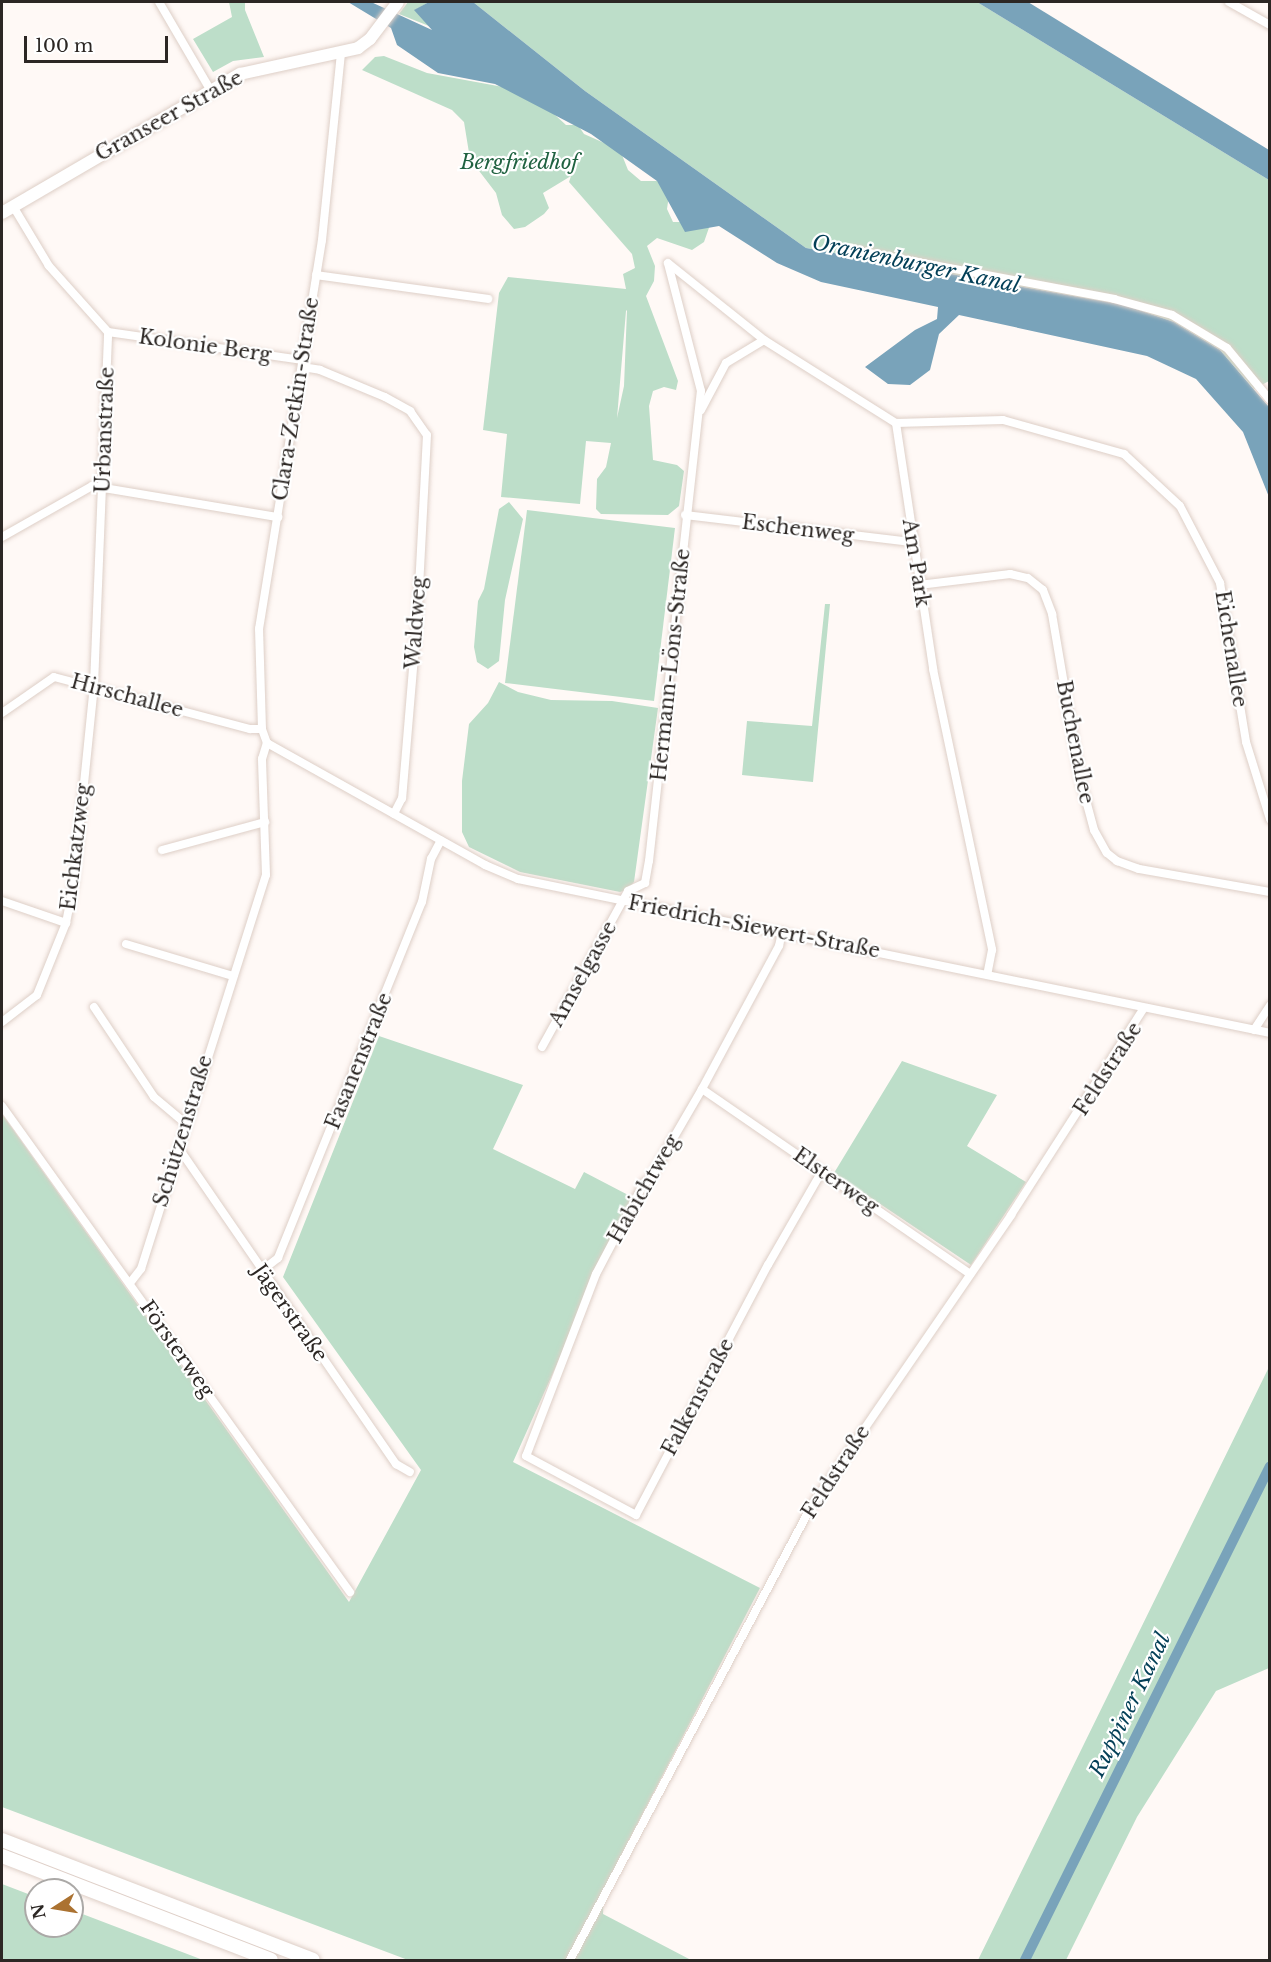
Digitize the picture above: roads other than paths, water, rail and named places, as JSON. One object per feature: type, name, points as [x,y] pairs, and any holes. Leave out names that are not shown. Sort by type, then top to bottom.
[{"type":"highway","points":[[2,1840],[313,1960]]},
{"type":"highway","points":[[2,1856],[271,1960]]},
{"type":"main road","name":"Granseer Straße","points":[[2,213],[211,91],[253,70],[341,54],[370,39],[396,4]]},
{"type":"street","points":[[159,2],[211,91]]},
{"type":"street","points":[[1229,2],[1269,25]]},
{"type":"street","name":"Clara-Zetkin-Straße","points":[[267,743],[261,729],[259,629],[316,275],[336,129],[341,54]]},
{"type":"street","points":[[13,206],[49,266],[108,332]]},
{"type":"street","points":[[853,250],[1114,299],[1172,315],[1227,348],[1269,400]]},
{"type":"street","name":"Hermann-Löns-Straße","points":[[623,901],[628,891],[642,888],[649,861],[698,416],[700,379],[668,263],[764,340],[726,363],[698,416]]},
{"type":"street","points":[[316,275],[488,299]]},
{"type":"street","name":"Kolonie Berg","points":[[108,332],[303,363],[385,397],[410,411],[425,430]]},
{"type":"street","name":"Urbanstraße","points":[[94,685],[108,332]]},
{"type":"street","points":[[764,340],[896,423]]},
{"type":"street","name":"Eichenallee","points":[[896,423],[1003,420],[1124,454],[1180,506],[1220,583],[1246,742],[1269,819]]},
{"type":"street","name":"Am Park","points":[[896,423],[911,542],[992,950],[987,975]]},
{"type":"street","name":"Waldweg","points":[[394,814],[402,798],[418,609],[428,442],[425,430]]},
{"type":"street","points":[[2,537],[92,486],[278,517]]},
{"type":"street","name":"Eschenweg","points":[[686,515],[911,542]]},
{"type":"street","name":"Buchenallee","points":[[919,585],[1010,574],[1029,578],[1043,590],[1052,614],[1080,778],[1094,830],[1107,853],[1117,861],[1139,869],[1269,892]]},
{"type":"street","name":"Hirschallee","points":[[2,713],[54,677],[94,685],[250,729],[261,729]]},
{"type":"street","name":"Eichkatzweg","points":[[2,1022],[37,995],[66,923],[74,882],[94,685]]},
{"type":"street","name":"Friedrich-Siewert-Straße","points":[[267,743],[441,840],[518,879],[1269,1033]]},
{"type":"street","name":"Schützenstraße","points":[[130,1283],[141,1269],[184,1122],[266,875],[262,759],[267,743]]},
{"type":"street","points":[[162,850],[265,822]]},
{"type":"street","name":"Fasanenstraße","points":[[260,1272],[278,1258],[422,902],[431,859],[441,840]]},
{"type":"street","points":[[2,901],[66,923]]},
{"type":"street","name":"Amselgasse","points":[[542,1047],[623,901]]},
{"type":"street","name":"Habichtweg","points":[[526,1456],[596,1274],[644,1183],[649,1180],[702,1089],[779,946],[782,932]]},
{"type":"street","points":[[126,944],[232,976]]},
{"type":"street","points":[[1254,1030],[1269,1005]]},
{"type":"street","points":[[94,1007],[154,1097],[184,1122]]},
{"type":"street","name":"Feldstraße","points":[[570,1960],[812,1505],[970,1274],[1144,1008]]},
{"type":"street","name":"Elsterweg","points":[[702,1089],[970,1274]]},
{"type":"street","name":"Försterweg","points":[[2,1106],[350,1592]]},
{"type":"street","name":"Jägerstraße","points":[[178,1147],[260,1272],[396,1464],[410,1472]]},
{"type":"street","name":"Falkenstraße","points":[[526,1456],[636,1515],[768,1265],[822,1171]]},
{"type":"water","points":[[348,2],[371,2],[432,30],[414,10],[429,2],[473,2],[585,91],[806,248],[1124,305],[1174,322],[1220,350],[1269,407],[1269,497],[1243,432],[1196,379],[1147,356],[959,315],[939,334],[930,370],[910,385],[888,384],[865,367],[915,330],[937,319],[938,307],[821,282],[777,263],[719,226],[685,232],[657,181],[591,134],[495,84],[438,73],[397,45],[391,28]]},
{"type":"water","points":[[977,2],[1028,2],[1269,150],[1269,180]]},
{"type":"waterway","name":"Ruppiner Kanal","points":[[1025,1960],[1270,1466]]},
{"type":"park label","name":"Bergfriedhof","points":[[519,162]]},
{"type":"water label","name":"Oranienburger Kanal","points":[[916,264]]}]
